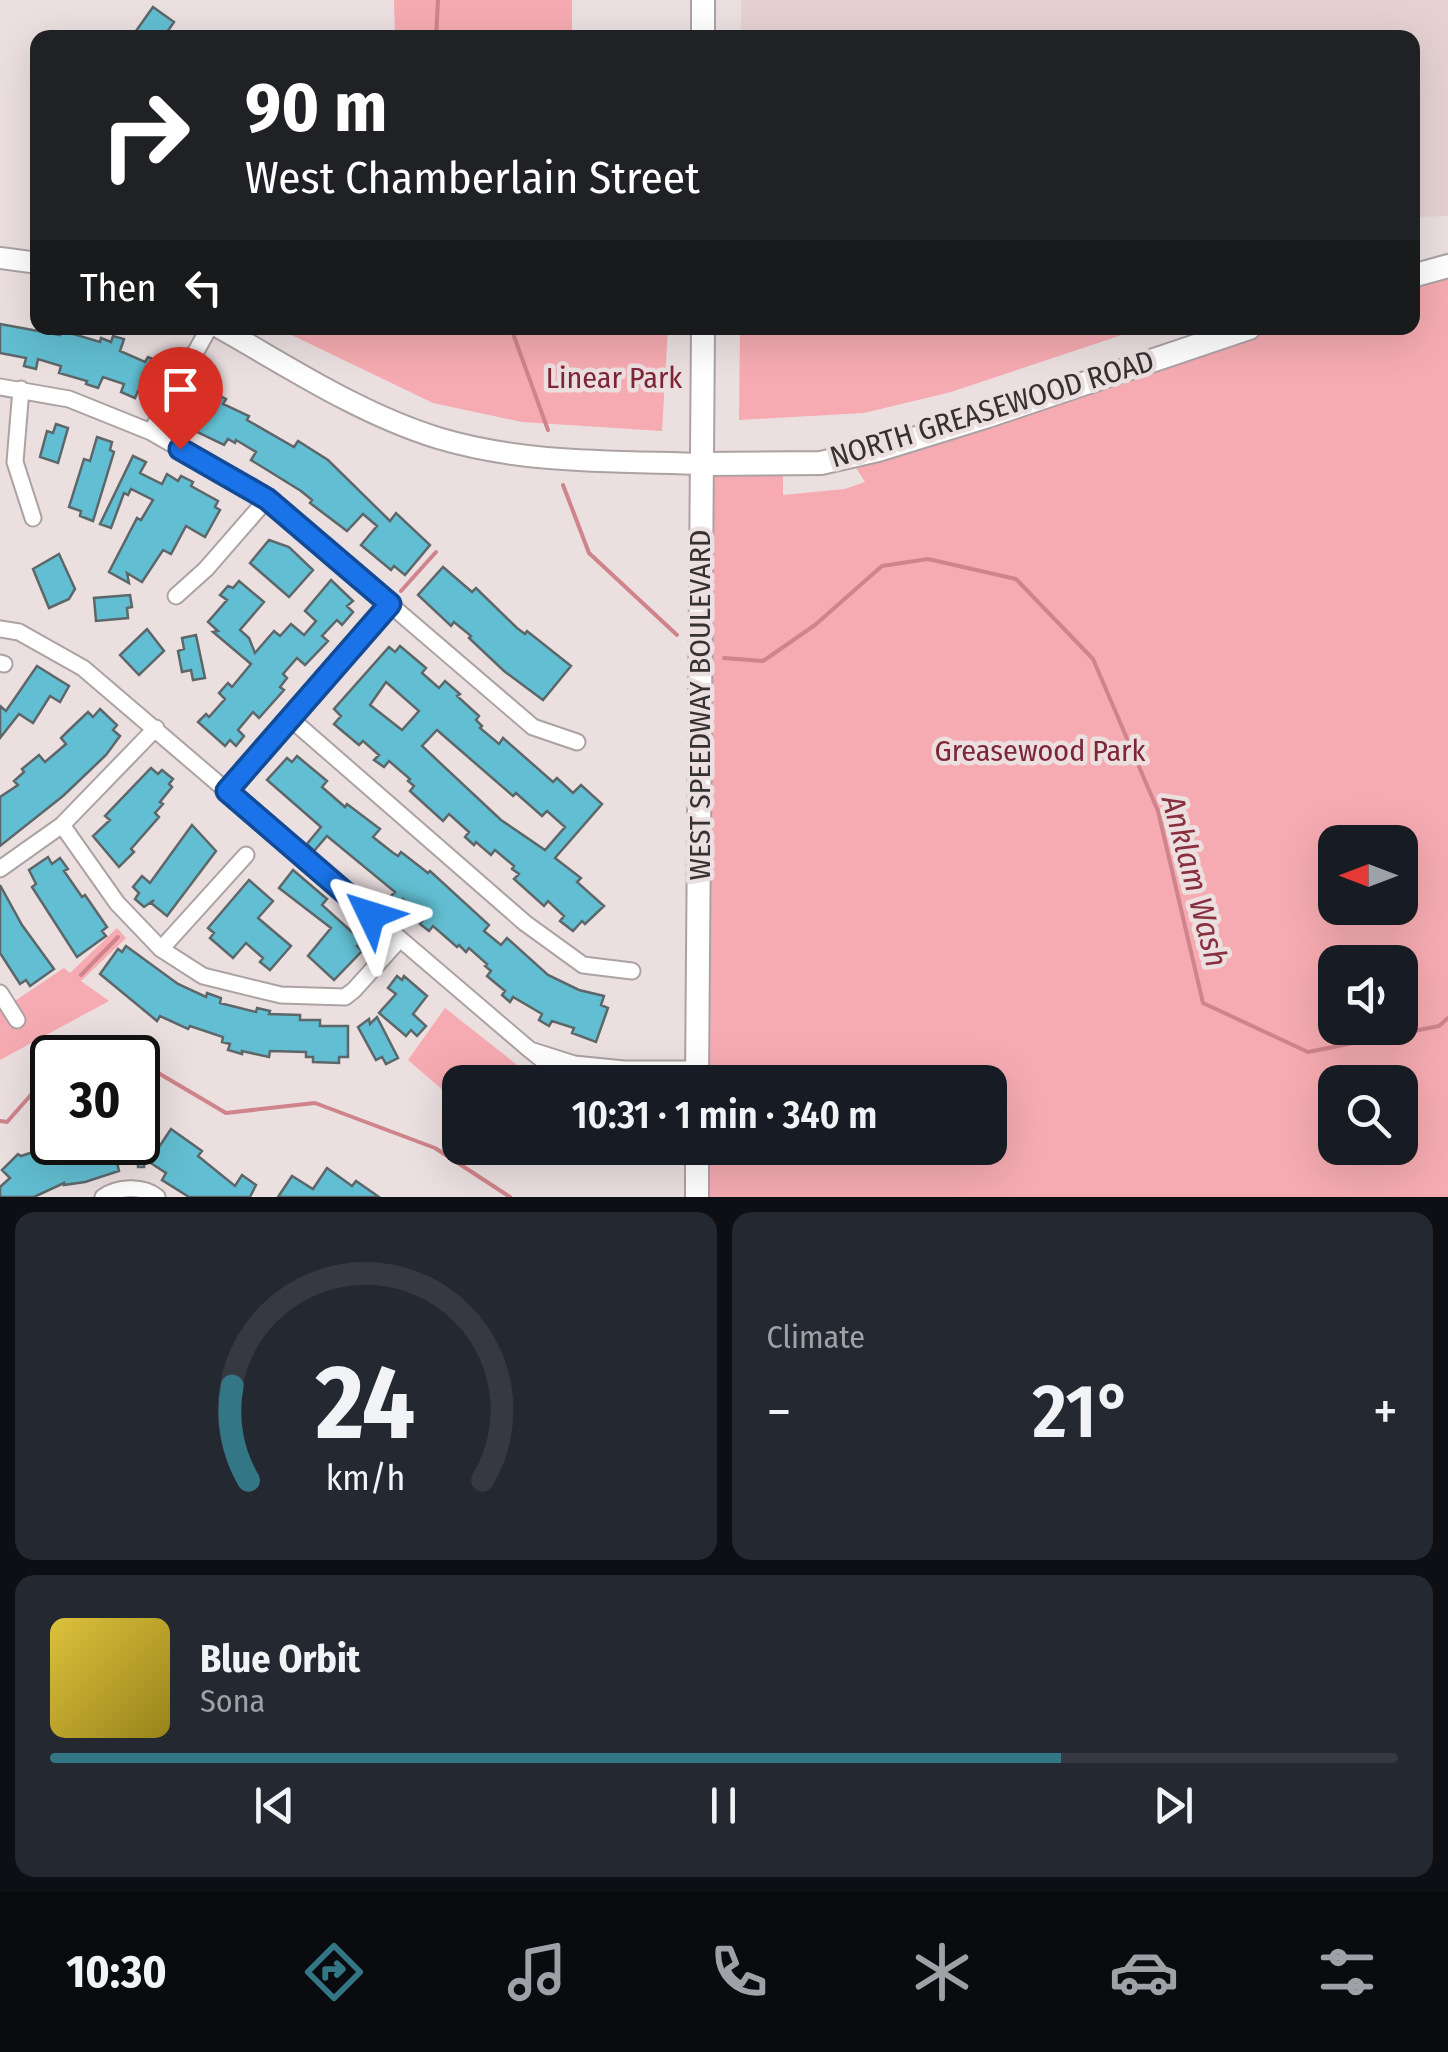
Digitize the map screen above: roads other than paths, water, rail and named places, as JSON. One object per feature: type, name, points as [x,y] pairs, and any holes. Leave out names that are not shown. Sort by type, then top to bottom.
[{"type":"main road","points":[[703,0],[703,30]]},
{"type":"main road","points":[[1420,274],[1448,266]]},
{"type":"main road","name":"WEST SPEEDWAY BOULEVARD","points":[[697,1065],[704,335]]},
{"type":"main road","name":"NORTH GREASEWOOD ROAD","points":[[703,464],[821,463],[878,450],[1228,335]]},
{"type":"main road","points":[[697,1165],[697,1197]]},
{"type":"street","points":[[0,258],[30,263]]},
{"type":"street","points":[[151,432],[205,335]]},
{"type":"street","name":"NORTH GREASEWOOD ROAD","points":[[233,335],[374,412],[437,438],[520,456],[703,464]]},
{"type":"street","points":[[0,387],[69,399],[151,432],[267,499],[534,727],[577,742]]},
{"type":"street","points":[[21,389],[16,462],[32,518]]},
{"type":"street","points":[[176,596],[206,570],[267,499]]},
{"type":"street","points":[[227,791],[390,604]]},
{"type":"street","points":[[0,629],[19,632],[83,668],[548,1065]]},
{"type":"street","points":[[291,719],[525,923],[582,965],[632,971]]},
{"type":"street","points":[[0,869],[62,825],[156,728]]},
{"type":"street","points":[[62,825],[117,903],[162,950],[203,976],[280,995],[346,998],[400,939]]},
{"type":"street","points":[[162,950],[246,855]]},
{"type":"street","points":[[0,993],[17,1020]]},
{"type":"street","points":[[530,1050],[584,1065]]},
{"type":"street","points":[[103,1197],[123,1189],[150,1192],[157,1197]]},
{"type":"waterway","name":"Anklam Wash","points":[[436,30],[438,0]]},
{"type":"waterway","name":"Anklam Wash","points":[[514,335],[548,430]]},
{"type":"waterway","name":"Anklam Wash","points":[[563,485],[589,553],[677,635]]},
{"type":"waterway","points":[[401,591],[436,552]]},
{"type":"waterway","name":"Anklam Wash","points":[[724,658],[763,661],[815,625],[882,566],[928,559],[1016,579],[1093,659],[1158,811],[1203,1003],[1308,1052],[1439,1026],[1448,1018]]},
{"type":"waterway","points":[[81,975],[118,937]]},
{"type":"waterway","points":[[160,1074],[226,1113],[315,1103],[435,1148],[510,1197]]},
{"type":"waterway","points":[[0,1121],[7,1122],[30,1096]]},
{"type":"park label","name":"Linear Park","points":[[614,378]]},
{"type":"park label","name":"Greasewood Park","points":[[1040,751]]}]
